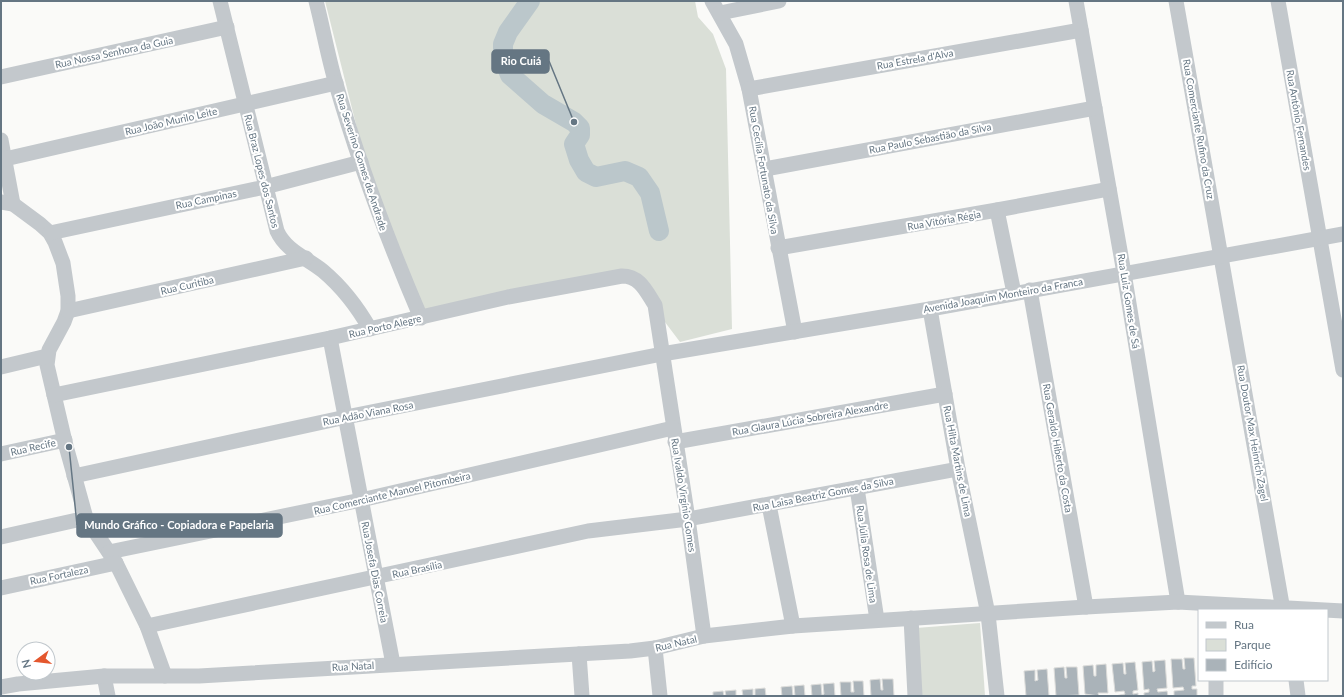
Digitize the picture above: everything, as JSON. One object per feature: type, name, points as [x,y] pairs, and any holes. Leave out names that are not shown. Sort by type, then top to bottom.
[{"type":"street","name":"Rua Braz Lopes dos Santos","points":[[220,1],[265,187],[280,238],[290,249],[306,258],[325,272],[351,299],[370,329]]},
{"type":"street","name":"Rua Severino Gomes de Andrade","points":[[316,1],[336,83],[361,162],[385,231],[421,318]]},
{"type":"street","points":[[716,7],[779,1]]},
{"type":"street","name":"Rua Luiz Gomes de Sá","points":[[1076,1],[1124,273],[1178,602]]},
{"type":"street","name":"Rua Comerciante Rufino da Cruz","points":[[1176,1],[1222,256]]},
{"type":"street","name":"Rua Antônio Fernandes","points":[[1278,1],[1343,370]]},
{"type":"street","name":"Rua Cecília Fortunato da Silva","points":[[716,7],[736,44],[749,89],[795,332]]},
{"type":"street","name":"Rua Nossa Senhora da Guia","points":[[1,77],[227,27]]},
{"type":"street","name":"Rua Estrela d'Alva","points":[[749,89],[1080,30]]},
{"type":"street","name":"Rua João Murilo Leite","points":[[5,159],[336,83]]},
{"type":"street","name":"Rua Paulo Sebastião da Silva","points":[[765,169],[1095,108]]},
{"type":"street","points":[[1,140],[5,159],[7,203],[31,216],[50,233],[63,263],[68,296],[68,311],[47,356],[47,365],[74,476],[86,518],[113,557],[147,626],[165,676]]},
{"type":"street","name":"Rua Campinas","points":[[50,233],[265,187],[361,162]]},
{"type":"street","name":"Rua Vitória Régia","points":[[778,248],[997,210],[1109,188]]},
{"type":"street","points":[[997,210],[1014,293]]},
{"type":"street","name":"Avenida Joaquim Monteiro da Franca","points":[[662,354],[930,309],[1343,234]]},
{"type":"street","name":"Rua Doutor Max Heinrich Zagel","points":[[1222,256],[1283,609]]},
{"type":"street","name":"Rua Curitiba","points":[[68,311],[306,258]]},
{"type":"street","name":"Rua Porto Alegre","points":[[54,395],[330,338],[508,297],[622,276],[629,276],[637,280],[655,306],[662,354]]},
{"type":"street","name":"Rua Geraldo Hiberto da Costa","points":[[1030,290],[1086,607]]},
{"type":"street","name":"Rua Hilta Martins de Lima","points":[[930,309],[958,469],[988,614],[997,696]]},
{"type":"street","name":"Rua Josefa Dias Correia","points":[[330,338],[393,664]]},
{"type":"street","name":"Rua Adão Viana Rosa","points":[[74,476],[346,417],[662,354]]},
{"type":"street","name":"Rua Ivaldo Virgínio Gomes","points":[[662,354],[688,519],[704,636]]},
{"type":"street","points":[[1,367],[47,356]]},
{"type":"street","name":"Rua Glaura Lúcia Sobreira Alexandre","points":[[674,435],[945,394]]},
{"type":"street","name":"Rua Comerciante Manoel Pitombeira","points":[[113,557],[361,500],[674,435]]},
{"type":"street","name":"Rua Recife","points":[[1,454],[65,440]]},
{"type":"street","name":"Rua Laisa Beatriz Gomes da Silva","points":[[688,519],[958,469]]},
{"type":"street","name":"Rua Júlia Rosa de Lima","points":[[857,488],[877,620]]},
{"type":"street","points":[[769,505],[793,626]]},
{"type":"street","points":[[1,537],[86,518]]},
{"type":"street","name":"Rua Brasília","points":[[147,626],[377,578],[588,531],[688,519]]},
{"type":"street","name":"Rua Fortaleza","points":[[1,588],[113,557]]},
{"type":"street","name":"Rua Natal","points":[[1,687],[19,690],[104,676],[199,676],[579,654],[655,648],[704,636],[793,626],[1086,607],[1178,602],[1213,606],[1283,609]]},
{"type":"street","name":"Rua Natal","points":[[1328,610],[1343,611]]},
{"type":"street","points":[[911,618],[915,696]]},
{"type":"street","points":[[655,648],[660,696]]},
{"type":"street","points":[[579,654],[582,696]]},
{"type":"street","points":[[104,676],[108,696]]},
{"type":"street","points":[[1216,681],[1216,696]]},
{"type":"street","points":[[1296,681],[1298,696]]},
{"type":"green space","points":[[325,1],[695,1],[698,17],[713,34],[726,69],[732,329],[680,342],[631,277],[424,314],[369,176]]},
{"type":"green space","points":[[980,623],[985,696],[921,696],[916,628]]},
{"type":"building","points":[[1184,658],[1194,658],[1196,686],[1192,686],[1192,689],[1197,689],[1197,696],[1174,696],[1174,691],[1184,690],[1183,687],[1173,688],[1171,659],[1182,659],[1183,669],[1185,669]]},
{"type":"building","points":[[1165,660],[1167,688],[1157,689],[1158,692],[1167,691],[1168,696],[1144,696],[1144,693],[1149,692],[1149,689],[1144,690],[1142,662],[1152,661],[1153,672],[1155,671],[1154,661]]},
{"type":"building","points":[[1135,662],[1138,690],[1133,691],[1133,694],[1138,693],[1138,696],[1115,696],[1125,694],[1124,691],[1115,692],[1112,664],[1123,663],[1124,674],[1126,674],[1125,663]]},
{"type":"building","points":[[1106,664],[1108,693],[1098,693],[1099,696],[1085,694],[1083,666],[1093,665],[1094,676],[1096,676],[1096,665]]},
{"type":"building","points":[[1064,667],[1065,678],[1067,678],[1066,667],[1077,667],[1079,695],[1056,696],[1054,668]]},
{"type":"building","points":[[1047,669],[1049,696],[1026,696],[1024,671],[1035,670],[1035,681],[1038,680],[1037,670]]},
{"type":"building","points":[[880,679],[881,690],[883,690],[882,679],[893,679],[894,696],[871,696],[870,680]]},
{"type":"building","points":[[853,681],[863,681],[864,696],[841,696],[840,682],[851,682],[851,692],[854,692]]},
{"type":"building","points":[[834,683],[835,696],[812,696],[811,685],[821,684],[822,695],[824,694],[823,684]]},
{"type":"building","points":[[804,685],[805,696],[795,696],[794,686]]},
{"type":"building","points":[[792,686],[793,696],[782,696],[781,687]]},
{"type":"building","points":[[765,688],[766,696],[755,696],[755,689]]},
{"type":"building","points":[[753,689],[753,696],[743,696],[742,690]]},
{"type":"building","points":[[736,690],[736,696],[726,696],[725,691]]},
{"type":"building","points":[[723,691],[724,696],[713,696],[713,692]]},
{"type":"waterway","points":[[530,1],[508,32],[503,44],[503,58],[510,75],[543,104],[574,122],[580,128],[580,135],[574,144],[579,160],[586,172],[596,177],[625,171],[639,177],[650,193],[659,231]]},
{"type":"place","name":"Rio Cuiá","points":[[574,122]]},
{"type":"place","name":"Mundo Gráfico - Copiadora e Papelaria","points":[[69,447]]}]
